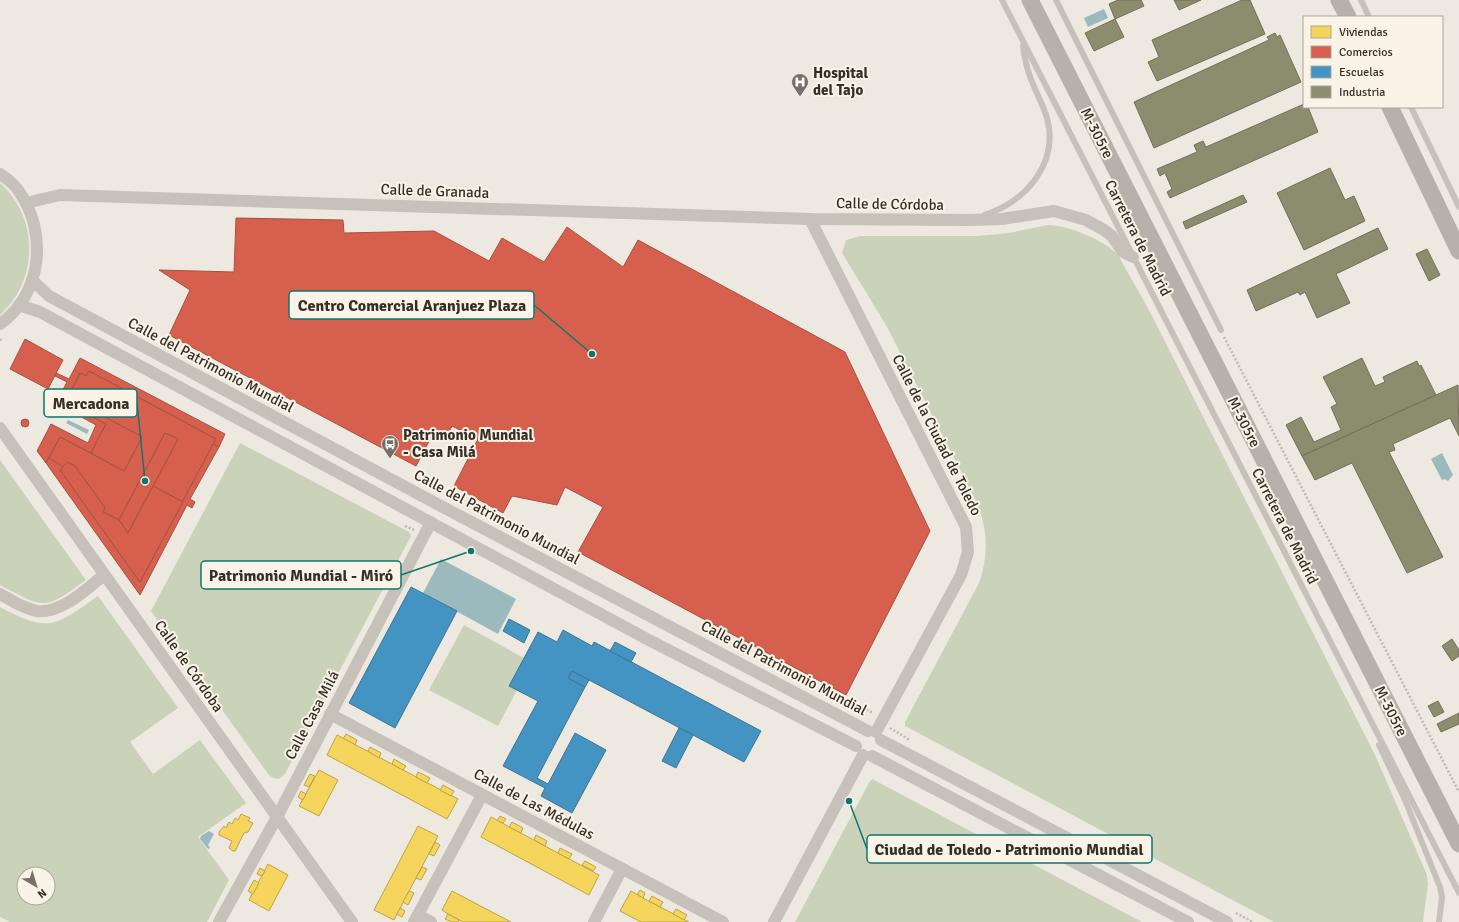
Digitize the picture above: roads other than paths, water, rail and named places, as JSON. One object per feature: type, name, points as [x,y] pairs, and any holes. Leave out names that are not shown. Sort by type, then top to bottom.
[{"type":"main road","name":"M-305re","points":[[1030,0],[1459,844]]},
{"type":"main road","points":[[1390,108],[1459,251]]},
{"type":"street","points":[[0,324],[19,306],[32,280],[37,259],[38,243],[34,222],[26,203],[17,189],[2,178]]},
{"type":"street","name":"Calle de Granada","points":[[26,203],[60,195],[810,219]]},
{"type":"street","name":"Calle de Córdoba","points":[[810,219],[970,220],[1002,219],[1054,211],[1063,212],[1086,220],[1104,230],[1112,236],[1123,252],[1133,257]]},
{"type":"street","name":"Calle de la Ciudad de Toledo","points":[[810,219],[966,527],[968,552],[961,575],[875,734]]},
{"type":"street","name":"Calle del Patrimonio Mundial","points":[[32,280],[49,296],[439,505],[875,734],[1227,922]]},
{"type":"street","points":[[19,306],[40,312],[647,639],[1188,922]]},
{"type":"street","name":"Calle de Córdoba","points":[[0,428],[352,922]]},
{"type":"street","name":"Calle Casa Milá","points":[[219,922],[277,817],[431,522]]},
{"type":"street","points":[[0,594],[26,608],[45,612],[64,605],[104,575]]},
{"type":"street","name":"Calle de Las Médulas","points":[[330,714],[622,870],[723,922]]},
{"type":"street","points":[[774,922],[864,752],[860,734],[875,734],[882,744],[879,752],[864,752]]},
{"type":"street","points":[[431,922],[416,918],[482,794]]},
{"type":"street","points":[[594,922],[622,870]]},
{"type":"lane","name":"Carretera de Madrid","points":[[1002,0],[1459,893]]},
{"type":"lane","points":[[1056,0],[1221,330]]},
{"type":"lane","points":[[1361,0],[1369,16]]},
{"type":"lane","name":"Calle de Córdoba","points":[[970,220],[996,211],[1015,201],[1032,185],[1045,162],[1050,137],[1048,125],[1027,68],[1022,38]]},
{"type":"lane","points":[[1411,108],[1459,207]]},
{"type":"lane","points":[[1370,720],[1370,727],[1404,800],[1440,887],[1442,897],[1439,922]]},
{"type":"water","points":[[1104,9],[1108,18],[1088,27],[1084,18]]},
{"type":"water","points":[[68,420],[89,430],[87,434],[66,423]]},
{"type":"water","points":[[1442,453],[1453,475],[1448,481],[1445,479],[1442,480],[1431,459]]},
{"type":"water","points":[[441,559],[516,599],[498,634],[423,593]]},
{"type":"water","points":[[209,831],[214,834],[208,845],[210,848],[208,849],[200,839],[201,836]]},
{"type":"place","name":"Hospital del Tajo","points":[[800,97]]},
{"type":"place","name":"Centro Comercial Aranjuez Plaza","points":[[592,354]]},
{"type":"place","name":"Patrimonio Mundial - Casa Milá","points":[[390,459]]},
{"type":"place","name":"Mercadona","points":[[145,481]]},
{"type":"place","name":"Patrimonio Mundial - Miró","points":[[471,551]]},
{"type":"place","name":"Ciudad de Toledo - Patrimonio Mundial","points":[[849,801]]}]
